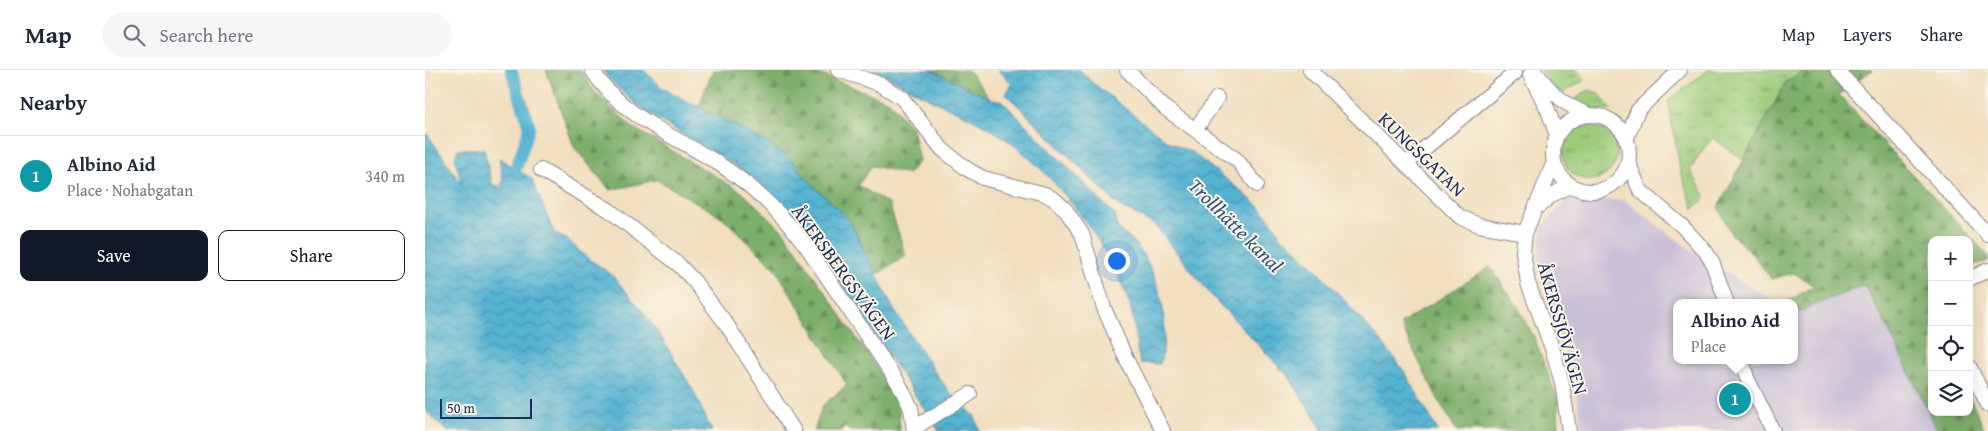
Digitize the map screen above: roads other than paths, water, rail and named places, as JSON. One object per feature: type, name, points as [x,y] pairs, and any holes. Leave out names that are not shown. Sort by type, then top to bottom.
[{"type":"street","name":"ÅKERSBERGSVÄGEN","points":[[592,70],[612,95],[626,107],[659,130],[720,164],[744,181],[791,226],[807,246],[899,384],[911,408],[914,429]]},
{"type":"street","points":[[838,70],[879,84],[902,98],[942,149],[967,170],[983,178],[1045,194],[1065,209],[1082,234],[1104,308],[1127,361],[1163,431]]},
{"type":"street","points":[[1127,70],[1165,109],[1237,160],[1257,185]]},
{"type":"street","name":"KUNGSGATAN","points":[[1310,70],[1460,217],[1479,225],[1525,233]]},
{"type":"street","points":[[1534,70],[1561,101],[1590,115],[1609,119],[1638,110]]},
{"type":"street","points":[[1627,140],[1638,110],[1680,70]]},
{"type":"street","points":[[1837,70],[1988,235]]},
{"type":"street","points":[[1406,164],[1522,72],[1548,110],[1557,136]]},
{"type":"street","points":[[1195,130],[1217,98]]},
{"type":"street","points":[[1590,115],[1571,121],[1557,136],[1553,149],[1554,162],[1559,172],[1571,185],[1588,190],[1601,189],[1613,184],[1622,174],[1627,162],[1629,154],[1627,140],[1619,128],[1609,119]]},
{"type":"street","name":"ÅKERSSJÖVÄGEN","points":[[1554,162],[1537,208],[1525,233],[1523,252],[1528,283],[1553,351],[1562,383],[1569,431]]},
{"type":"street","points":[[1627,162],[1640,190],[1683,227],[1706,252],[1712,262],[1726,299]]},
{"type":"street","points":[[541,170],[609,210],[678,264],[694,281],[727,325],[795,431]]},
{"type":"street","points":[[1613,184],[1640,190]]},
{"type":"street","name":"ÅKERSSJÖVÄGEN","points":[[1537,208],[1547,199],[1571,185]]},
{"type":"street","points":[[1973,277],[1988,270]]},
{"type":"street","points":[[1743,364],[1747,378],[1773,431]]},
{"type":"street","points":[[1971,371],[1988,405]]},
{"type":"street","points":[[914,429],[970,394]]},
{"type":"water","points":[[602,70],[644,70],[661,87],[769,144],[790,158],[805,177],[849,220],[894,310],[951,394],[974,415],[980,431],[939,431],[815,245],[784,207],[767,189],[747,174],[652,116],[618,88]]},
{"type":"water","points":[[872,70],[931,70],[991,99],[1001,100],[1115,215],[1118,228],[1134,242],[1150,267],[1160,293],[1163,307],[1164,336],[1160,364],[1140,363],[1129,303],[1107,254],[1073,206],[1034,162],[991,129]]},
{"type":"water","name":"Trollhätte kanal","points":[[998,70],[1080,70],[1093,83],[1167,141],[1193,153],[1240,190],[1263,210],[1276,228],[1281,239],[1288,241],[1318,271],[1381,341],[1406,374],[1438,431],[1323,431],[1289,377],[1211,295],[1155,225],[1122,209],[1006,94],[1012,84]]},
{"type":"water","points":[[425,134],[428,135],[462,185],[455,158],[458,149],[484,149],[492,184],[501,187],[503,180],[499,158],[532,179],[554,233],[568,240],[586,257],[611,274],[645,314],[693,390],[712,431],[447,431],[428,413],[425,409]]},
{"type":"waterway","points":[[511,70],[530,127],[516,168]]},
{"type":"place","name":"Albino Aid","points":[[1735,399]]}]
